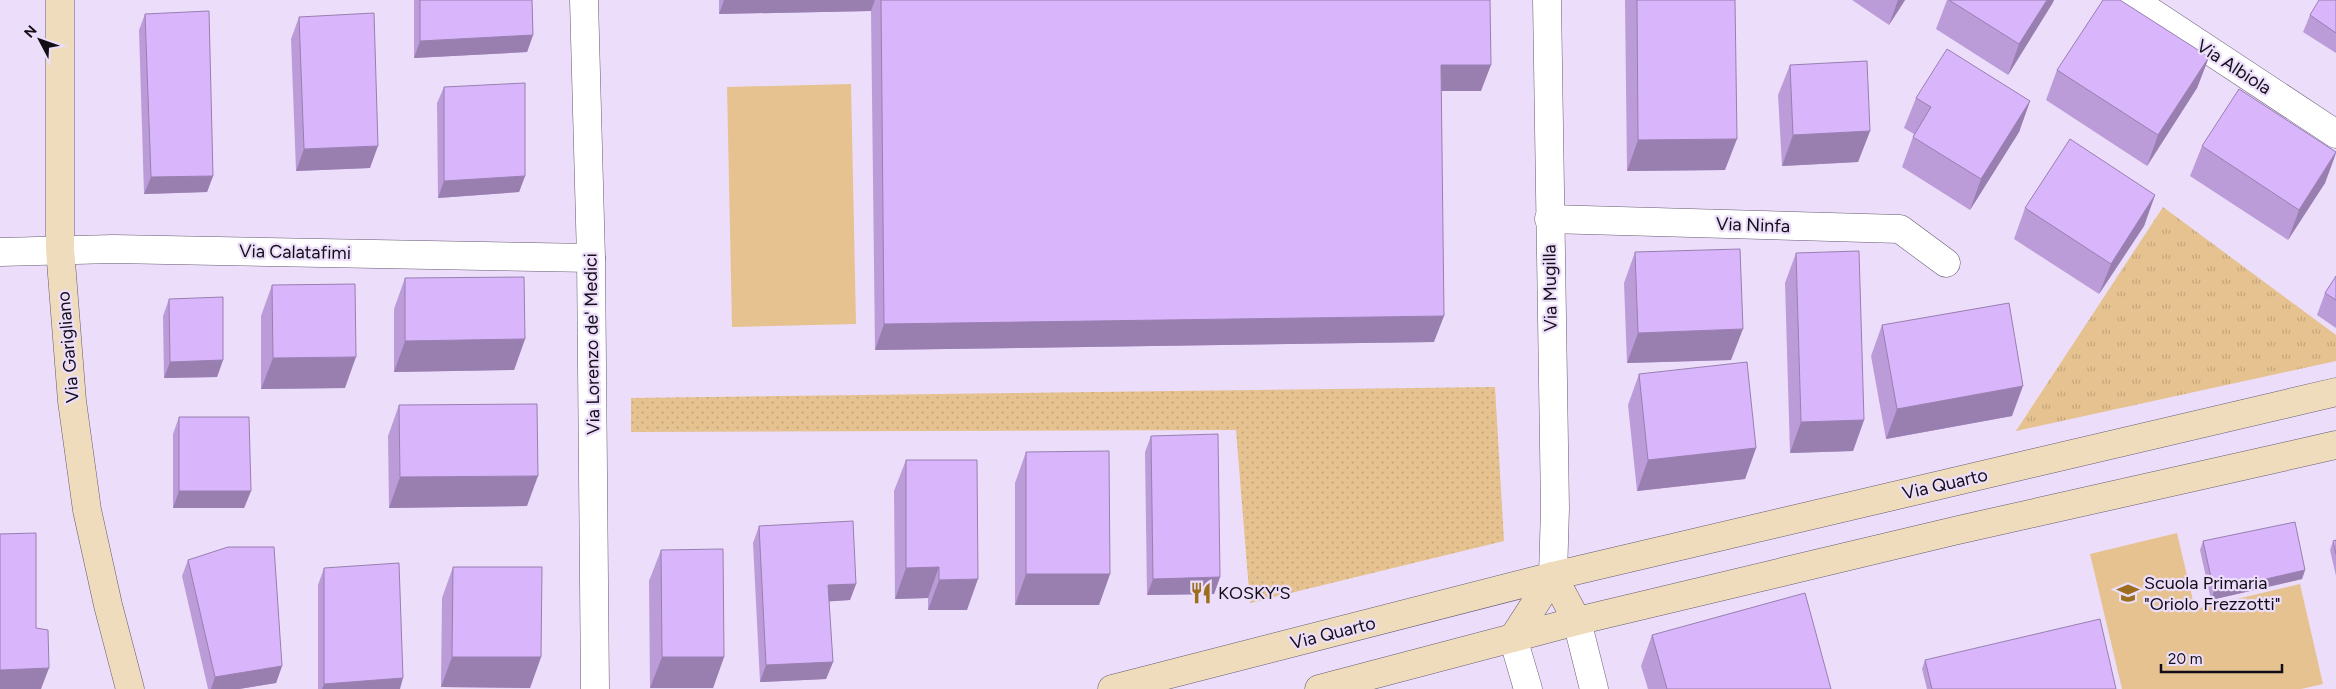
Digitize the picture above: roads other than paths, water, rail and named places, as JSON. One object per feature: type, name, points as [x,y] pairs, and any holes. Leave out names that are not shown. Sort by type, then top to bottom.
[{"type":"street","name":"Via Garigliano","points":[[60,0],[60,249],[72,401],[88,510],[108,605],[130,689]]},
{"type":"street","name":"Via Lorenzo de' Medici","points":[[584,0],[591,258],[595,689]]},
{"type":"street","name":"Via Mugilla","points":[[1547,0],[1554,498],[1553,576]]},
{"type":"street","name":"Via Albiola","points":[[2133,0],[2336,134]]},
{"type":"street","name":"Via Ninfa","points":[[1549,219],[1900,229],[1946,263]]},
{"type":"street","name":"Via Calatafimi","points":[[0,252],[60,249],[591,258]]},
{"type":"street","name":"Via Quarto","points":[[1112,689],[1553,576],[2336,392]]},
{"type":"street","points":[[1319,689],[1392,679],[1514,638],[1576,621],[1954,531],[2336,445]]},
{"type":"street","points":[[1553,576],[1576,621],[1594,689]]},
{"type":"street","points":[[1528,689],[1514,638],[1553,576]]},
{"type":"place","name":"KOSKY'S","points":[[1201,593]]},
{"type":"place","name":"Scuola Primaria \"Oriolo Frezzotti\"","points":[[2128,593]]}]
